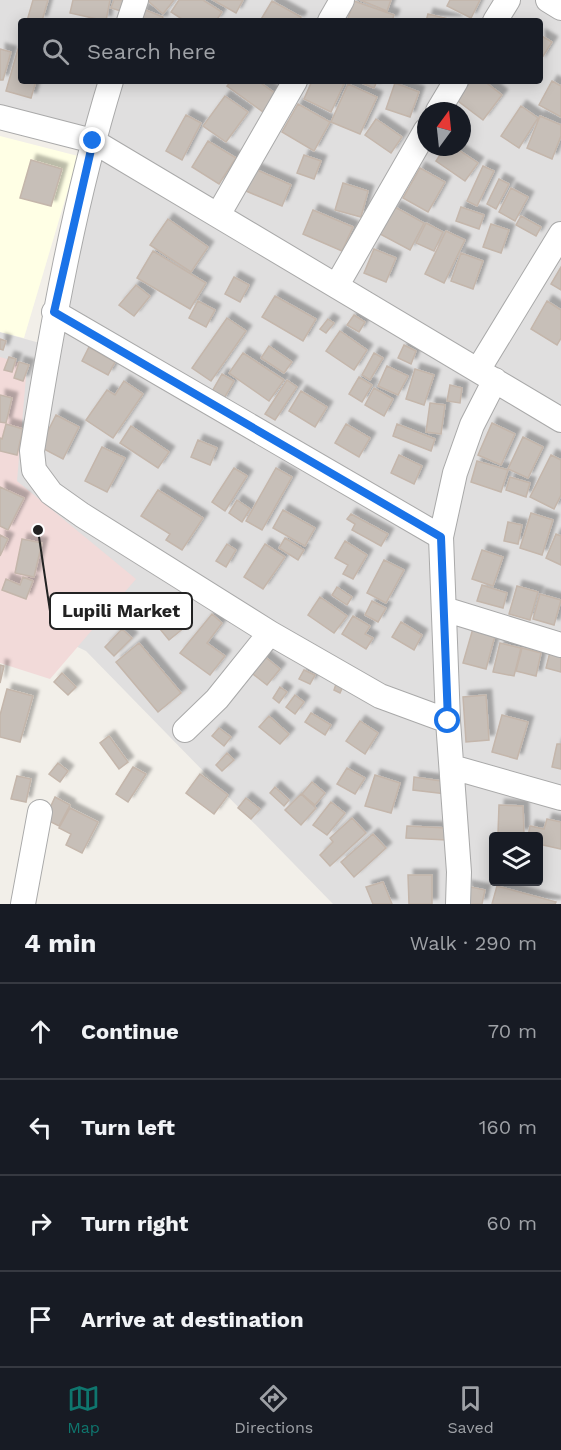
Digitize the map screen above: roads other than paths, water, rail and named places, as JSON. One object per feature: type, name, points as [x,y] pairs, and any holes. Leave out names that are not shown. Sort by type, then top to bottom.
[{"type":"street","points":[[130,18],[136,0]]},
{"type":"street","points":[[332,18],[342,0]]},
{"type":"street","points":[[497,18],[508,0]]},
{"type":"street","points":[[548,0],[561,8]]},
{"type":"street","points":[[110,84],[93,141],[54,312],[32,451],[34,470],[51,493],[82,515],[270,633],[380,696],[448,721]]},
{"type":"street","points":[[218,215],[294,84]]},
{"type":"street","points":[[443,102],[454,84]]},
{"type":"street","points":[[0,117],[93,141],[561,420]]},
{"type":"street","points":[[337,285],[417,146]]},
{"type":"street","points":[[458,904],[459,872],[448,721],[441,537],[455,473],[486,375],[561,234]]},
{"type":"street","points":[[54,312],[441,537]]},
{"type":"street","points":[[444,609],[561,645]]},
{"type":"street","points":[[185,730],[217,699],[270,633]]},
{"type":"street","points":[[452,767],[561,798]]},
{"type":"street","points":[[23,904],[40,812]]},
{"type":"place","name":"Lupili Market","points":[[38,530]]}]
